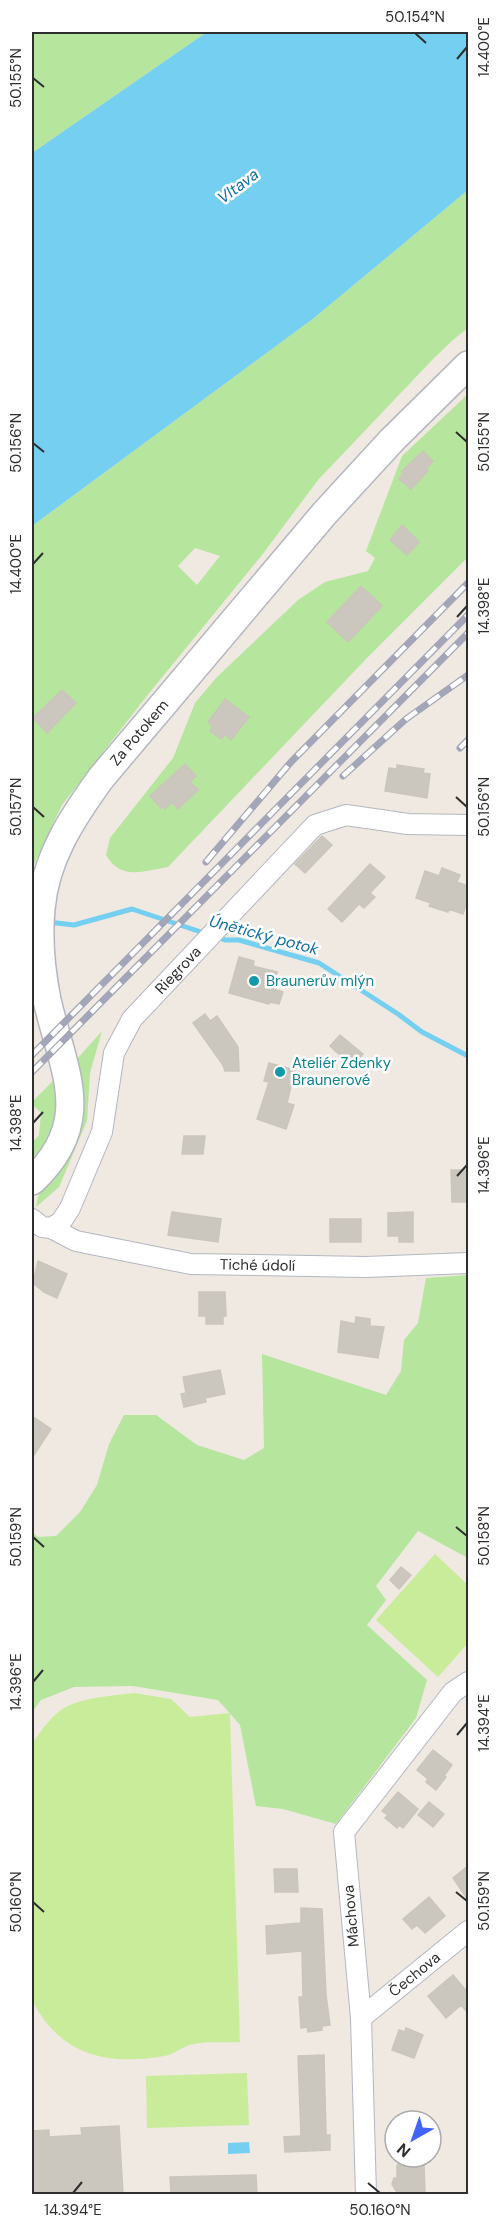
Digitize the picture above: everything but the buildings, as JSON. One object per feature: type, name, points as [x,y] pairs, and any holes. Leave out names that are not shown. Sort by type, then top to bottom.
[{"type":"main road","name":"Za Potokem","points":[[32,1181],[51,1161],[61,1144],[70,1110],[68,1078],[37,956],[41,906],[53,856],[73,817],[101,778],[324,514],[392,440],[468,365]]},
{"type":"street","name":"Riegrova","points":[[51,1227],[59,1224],[68,1213],[98,1144],[105,1116],[112,1059],[122,1035],[138,1011],[315,825],[346,815],[408,824],[468,825]]},
{"type":"street","points":[[32,1219],[42,1227],[51,1227]]},
{"type":"street","name":"Tiché údolí","points":[[51,1227],[76,1241],[191,1264],[366,1267],[468,1263]]},
{"type":"street","name":"Máchova","points":[[366,2194],[361,2018],[344,1832],[453,1692],[468,1682]]},
{"type":"street","name":"Čechova","points":[[361,2018],[464,1941]]},
{"type":"green space","points":[[32,32],[207,32],[32,153]]},
{"type":"green space","points":[[468,190],[468,328],[434,358],[318,480],[262,555],[146,697],[62,805],[32,868],[32,526],[314,318]],"holes":[[[195,548],[220,556],[197,585],[178,566]]]},
{"type":"green space","points":[[468,394],[468,557],[366,659],[168,867],[141,872],[118,868],[106,855],[110,838],[173,758],[195,703],[216,678],[298,600],[325,582],[368,571],[375,558],[366,551],[402,456]]},
{"type":"green space","points":[[102,1031],[90,1073],[87,1121],[59,1187],[36,1207],[48,1177],[78,1136],[83,1117],[84,1098],[77,1059]]},
{"type":"green space","points":[[58,1076],[55,1130],[32,1168],[32,1143],[39,1135],[41,1113],[32,1102]]},
{"type":"green space","points":[[468,1275],[468,1558],[418,1531],[376,1586],[386,1600],[367,1625],[427,1680],[416,1718],[336,1824],[283,1809],[256,1806],[240,1725],[218,1700],[133,1686],[74,1687],[41,1700],[32,1712],[32,1532],[38,1537],[56,1536],[80,1512],[97,1485],[109,1444],[124,1415],[156,1415],[197,1445],[244,1460],[264,1448],[262,1354],[386,1395],[401,1371],[404,1340],[418,1323],[426,1278]]},
{"type":"green space","points":[[435,1554],[468,1585],[468,1643],[438,1677],[376,1620]]},
{"type":"green space","points":[[134,1693],[171,1699],[190,1717],[230,1713],[240,2042],[200,2043],[186,2046],[168,2055],[123,2059],[104,2057],[71,2045],[43,2019],[32,2000],[32,1744],[59,1711],[72,1704],[89,1699]]},
{"type":"green space","points":[[247,2073],[249,2125],[147,2128],[146,2076]]},
{"type":"water","name":"Vltava","points":[[207,32],[468,32],[468,190],[314,318],[32,526],[32,153]]},
{"type":"water","points":[[249,2142],[250,2153],[228,2154],[228,2143]]},
{"type":"waterway","name":"Únětický potok","points":[[48,922],[74,925],[132,909],[207,934]]},
{"type":"waterway","name":"Únětický potok","points":[[216,936],[225,940],[239,940],[319,963],[422,1032],[468,1056]]},
{"type":"railway","points":[[206,862],[291,762],[468,583]]},
{"type":"railway","points":[[32,1055],[468,615]]},
{"type":"railway","points":[[32,1072],[468,633]]},
{"type":"railway","points":[[343,776],[406,719],[468,675]]},
{"type":"railway","points":[[460,748],[468,740]]},
{"type":"place","name":"Braunerův mlýn","points":[[254,981]]},
{"type":"place","name":"Ateliér Zdenky Braunerové","points":[[280,1072]]}]
